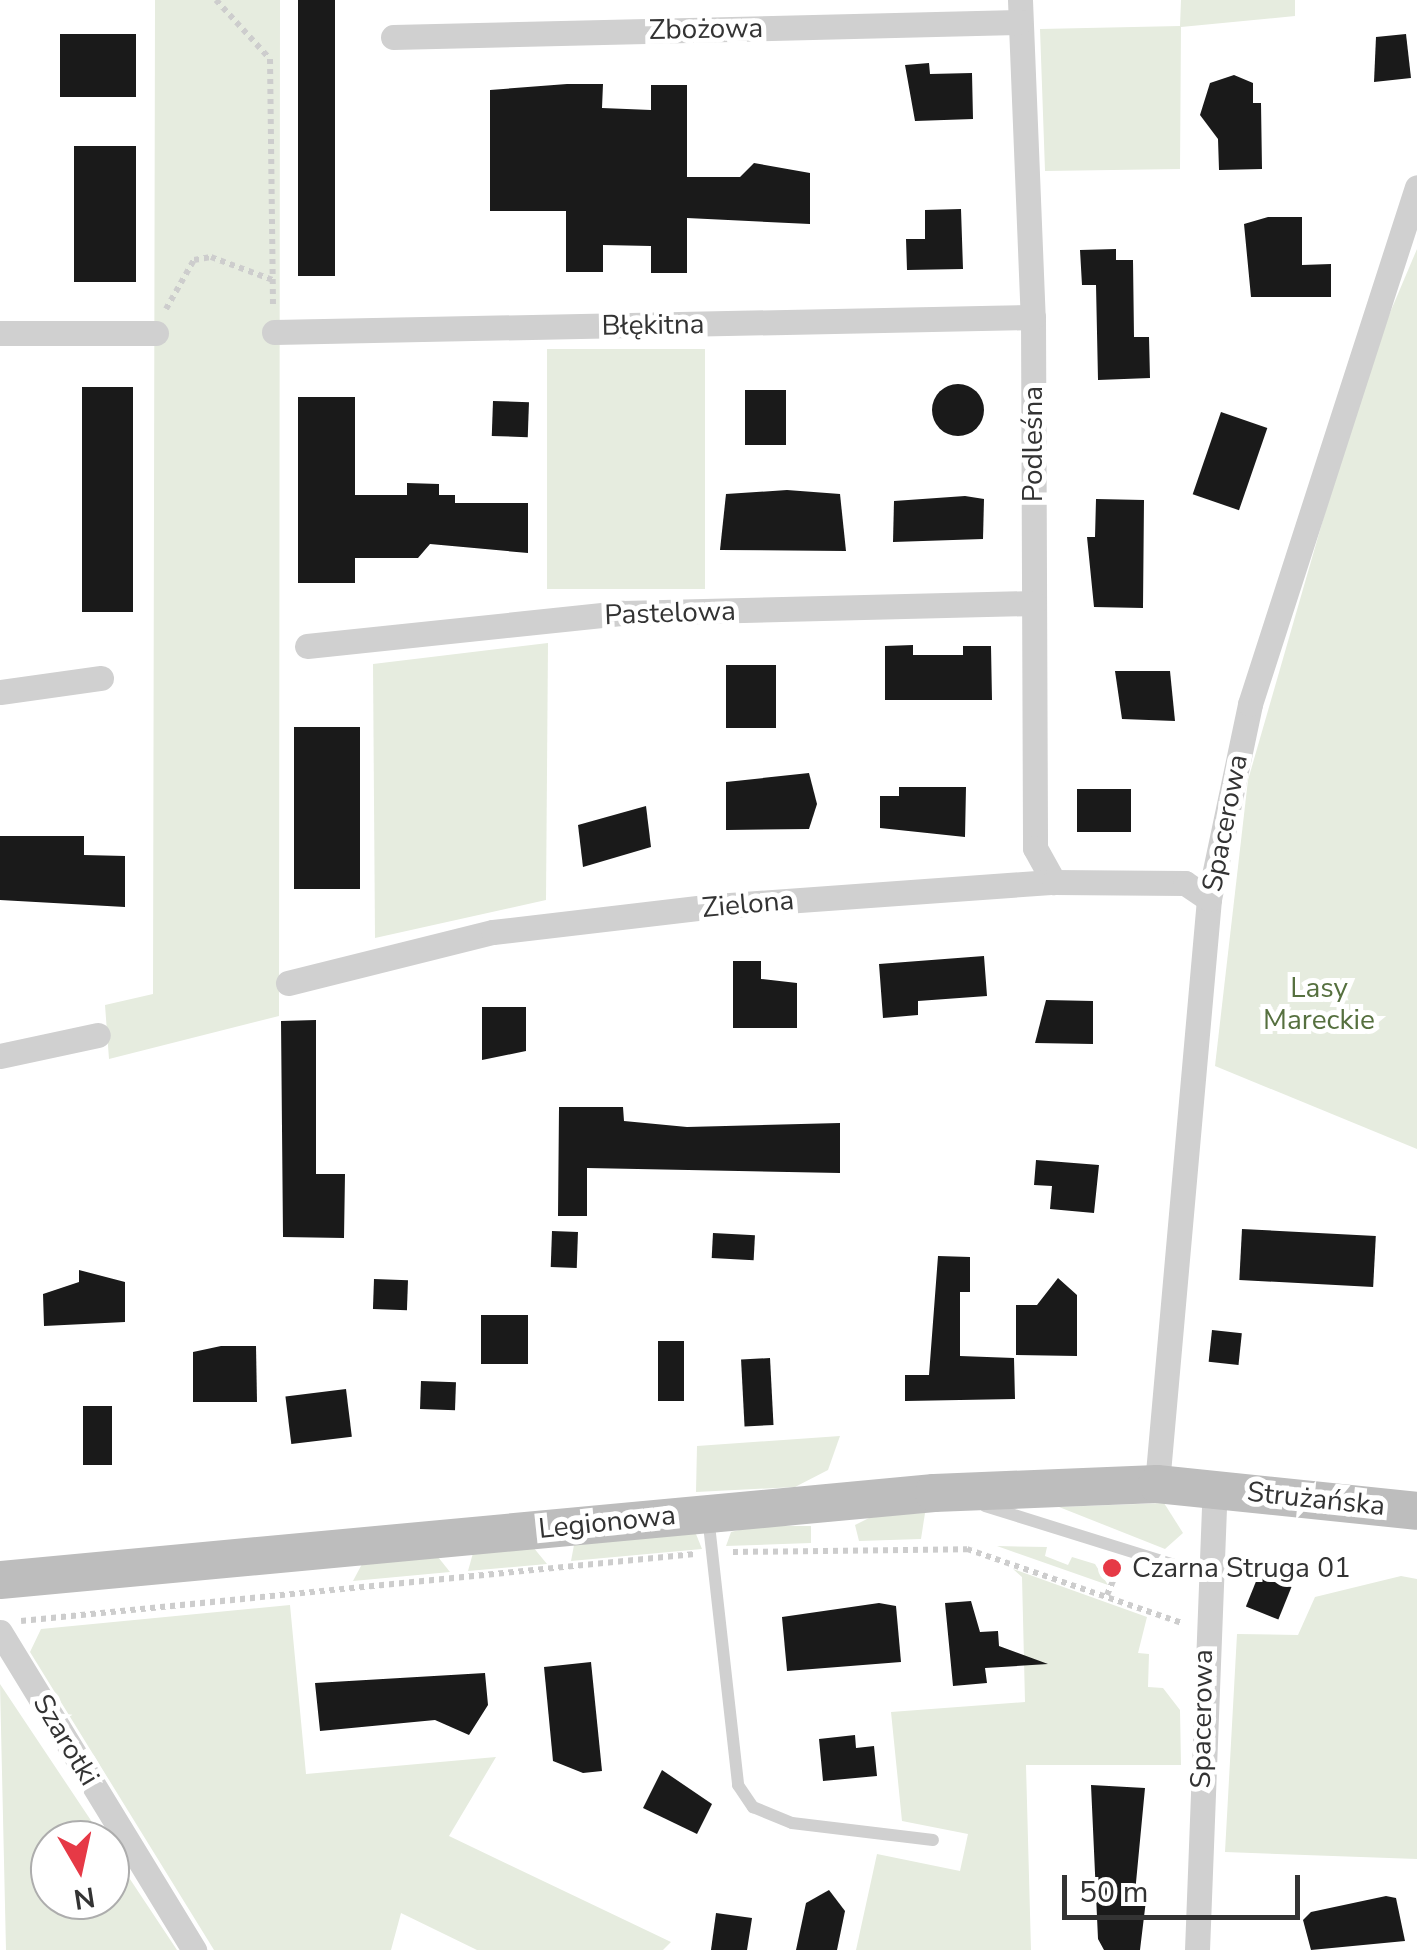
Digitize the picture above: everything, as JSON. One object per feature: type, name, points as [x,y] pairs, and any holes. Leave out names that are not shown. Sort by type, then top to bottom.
[{"type":"main road","name":"Legionowa","points":[[0,1580],[934,1493],[1156,1484],[1215,1488]]},
{"type":"main road","name":"Strużańska","points":[[1215,1488],[1417,1511]]},
{"type":"street","name":"Zbożowa","points":[[393,37],[1020,11]]},
{"type":"street","name":"Podleśna","points":[[1020,11],[1033,318],[1035,848],[1054,882]]},
{"type":"street","name":"Spacerowa","points":[[1156,1484],[1209,899],[1250,704],[1417,187]]},
{"type":"street","name":"Błękitna","points":[[274,332],[1033,318]]},
{"type":"street","points":[[0,333],[156,330]]},
{"type":"street","name":"Pastelowa","points":[[307,646],[623,614],[1034,603]]},
{"type":"street","points":[[0,692],[101,678]]},
{"type":"street","name":"Zielona","points":[[288,982],[493,932],[1054,882],[1185,883],[1209,899]]},
{"type":"street","points":[[0,1056],[98,1035]]},
{"type":"street","name":"Spacerowa","points":[[1197,1950],[1207,1575],[1215,1488]]},
{"type":"street","name":"Szarotki","points":[[0,1632],[194,1950]]},
{"type":"lane","points":[[934,1493],[1207,1575]]},
{"type":"lane","points":[[708,1512],[728,1748],[753,1807],[792,1823],[933,1840]]},
{"type":"path","points":[[216,0],[270,59],[274,332]]},
{"type":"path","points":[[156,330],[194,260],[211,257],[273,280]]},
{"type":"path","points":[[0,1623],[711,1553],[936,1545],[1006,1556],[1184,1624]]},
{"type":"path","points":[[1107,1595],[1117,1572]]},
{"type":"green space","points":[[155,0],[280,0],[279,1016],[109,1059],[105,1005],[153,994]]},
{"type":"green space","points":[[1181,0],[1295,0],[1295,16],[1181,27],[1180,169],[1045,171],[1040,29],[1180,26]]},
{"type":"green space","name":"Lasy Mareckie","points":[[1417,249],[1417,1149],[1215,1066],[1248,780],[1367,367]]},
{"type":"green space","points":[[547,349],[705,349],[705,589],[547,589]]},
{"type":"green space","points":[[548,643],[546,900],[375,938],[373,664]]},
{"type":"green space","points":[[840,1436],[828,1470],[795,1487],[696,1492],[697,1446]]},
{"type":"green space","points":[[1164,1503],[1183,1533],[1165,1549],[1059,1507]]},
{"type":"green space","points":[[925,1513],[921,1539],[859,1541],[855,1525],[875,1515]]},
{"type":"green space","points":[[755,1526],[811,1526],[811,1543],[726,1546],[731,1532]]},
{"type":"green space","points":[[696,1534],[702,1549],[571,1561],[574,1545]]},
{"type":"green space","points":[[997,1546],[1047,1547],[1045,1556],[1068,1565],[1072,1557],[1095,1564],[1108,1585]]},
{"type":"green space","points":[[533,1547],[547,1564],[468,1571],[473,1553]]},
{"type":"green space","points":[[438,1557],[450,1572],[353,1581],[362,1564]]},
{"type":"green space","points":[[1013,1569],[1147,1617],[1138,1653],[1149,1654],[1148,1687],[1163,1688],[1180,1710],[1181,1765],[1026,1765],[1031,1950],[856,1950],[877,1854],[960,1871],[968,1834],[902,1821],[891,1712],[1025,1702],[1022,1577]]},
{"type":"green space","points":[[1401,1576],[1417,1579],[1417,1859],[1225,1852],[1237,1634],[1298,1635],[1315,1597]]},
{"type":"green space","points":[[290,1605],[306,1774],[496,1757],[449,1836],[671,1942],[663,1950],[477,1950],[401,1913],[391,1950],[214,1950],[30,1652],[41,1629]]},
{"type":"green space","points":[[0,1684],[91,1820],[30,1820],[30,1920],[130,1920],[130,1879],[177,1950],[6,1950]]},
{"type":"building","points":[[298,0],[335,0],[335,276],[298,276]]},
{"type":"building","points":[[60,34],[136,34],[136,97],[60,97]]},
{"type":"building","points":[[1406,34],[1411,78],[1374,82],[1376,37]]},
{"type":"building","points":[[929,63],[930,74],[972,73],[973,119],[915,121],[905,65]]},
{"type":"building","points":[[1234,75],[1253,83],[1253,103],[1261,103],[1262,169],[1219,170],[1218,139],[1200,115],[1210,83]]},
{"type":"building","points":[[603,84],[602,108],[651,110],[651,85],[687,85],[687,177],[740,177],[754,163],[810,173],[810,224],[687,218],[687,273],[651,273],[651,246],[603,245],[603,272],[566,272],[566,211],[490,211],[490,90]]},
{"type":"building","points":[[74,146],[136,146],[136,282],[74,282]]},
{"type":"building","points":[[961,209],[963,269],[907,270],[906,239],[925,239],[925,210]]},
{"type":"building","points":[[1268,217],[1302,217],[1302,265],[1331,264],[1331,297],[1251,297],[1244,224]]},
{"type":"building","points":[[1116,249],[1116,260],[1133,260],[1134,337],[1149,337],[1150,378],[1098,380],[1096,285],[1082,285],[1080,250]]},
{"type":"building","points":[[958,384],[976,392],[984,410],[976,428],[958,436],[940,428],[932,410],[940,392]]},
{"type":"building","points":[[82,387],[133,387],[133,612],[82,612]]},
{"type":"building","points":[[745,390],[786,390],[786,445],[745,445]]},
{"type":"building","points":[[298,397],[355,397],[355,495],[407,495],[407,483],[439,484],[439,495],[455,495],[455,503],[528,503],[528,553],[430,544],[418,558],[355,558],[355,583],[298,583]]},
{"type":"building","points":[[493,401],[529,402],[528,437],[492,436]]},
{"type":"building","points":[[1221,412],[1267,428],[1239,510],[1193,494]]},
{"type":"building","points":[[787,490],[840,494],[846,551],[720,550],[726,494]]},
{"type":"building","points":[[965,496],[984,499],[983,539],[893,542],[894,501]]},
{"type":"building","points":[[1096,499],[1144,500],[1143,608],[1094,607],[1087,537],[1095,537]]},
{"type":"building","points":[[913,645],[913,655],[963,655],[963,646],[991,646],[992,700],[885,700],[885,646]]},
{"type":"building","points":[[726,665],[776,665],[776,728],[726,728]]},
{"type":"building","points":[[1115,671],[1170,671],[1175,721],[1122,719]]},
{"type":"building","points":[[294,727],[360,727],[360,889],[294,889]]},
{"type":"building","points":[[809,773],[817,804],[809,829],[726,830],[726,782]]},
{"type":"building","points":[[899,787],[966,787],[965,837],[880,828],[880,796],[899,796]]},
{"type":"building","points":[[1077,789],[1131,789],[1131,832],[1077,832]]},
{"type":"building","points":[[646,806],[651,847],[583,867],[578,825]]},
{"type":"building","points":[[0,836],[84,836],[84,855],[125,856],[125,907],[0,900]]},
{"type":"building","points":[[984,956],[987,996],[918,1001],[918,1015],[883,1018],[879,964]]},
{"type":"building","points":[[733,961],[761,961],[761,979],[797,983],[797,1028],[733,1028]]},
{"type":"building","points":[[1046,1000],[1093,1001],[1093,1044],[1035,1043]]},
{"type":"building","points":[[482,1007],[526,1007],[526,1051],[482,1060]]},
{"type":"building","points":[[316,1020],[316,1174],[345,1174],[344,1238],[283,1237],[281,1021]]},
{"type":"building","points":[[559,1107],[623,1107],[624,1121],[687,1127],[840,1123],[840,1173],[587,1168],[587,1216],[558,1216]]},
{"type":"building","points":[[1036,1160],[1099,1165],[1094,1213],[1050,1209],[1052,1186],[1034,1185]]},
{"type":"building","points":[[1242,1229],[1376,1236],[1373,1287],[1239,1280]]},
{"type":"building","points":[[552,1231],[578,1232],[577,1268],[551,1267]]},
{"type":"building","points":[[713,1233],[755,1235],[754,1260],[712,1258]]},
{"type":"building","points":[[938,1256],[970,1257],[970,1292],[960,1292],[960,1356],[1014,1358],[1015,1399],[905,1401],[905,1375],[929,1375]]},
{"type":"building","points":[[79,1270],[125,1282],[125,1322],[44,1326],[43,1294],[79,1282]]},
{"type":"building","points":[[1058,1278],[1077,1295],[1077,1356],[1016,1355],[1016,1305],[1037,1305]]},
{"type":"building","points":[[374,1279],[408,1280],[407,1310],[373,1309]]},
{"type":"building","points":[[481,1315],[528,1315],[528,1364],[481,1364]]},
{"type":"building","points":[[1212,1330],[1242,1333],[1238,1365],[1209,1362]]},
{"type":"building","points":[[658,1341],[684,1341],[684,1401],[658,1401]]},
{"type":"building","points":[[221,1346],[256,1346],[257,1402],[193,1402],[193,1352]]},
{"type":"building","points":[[770,1358],[774,1425],[745,1426],[741,1360]]},
{"type":"building","points":[[421,1381],[456,1382],[455,1410],[420,1409]]},
{"type":"building","points":[[346,1389],[352,1437],[291,1444],[285,1396]]},
{"type":"building","points":[[83,1406],[112,1406],[112,1465],[83,1465]]},
{"type":"building","points":[[1259,1574],[1291,1587],[1278,1620],[1246,1606]]},
{"type":"building","points":[[971,1601],[980,1632],[998,1631],[999,1646],[1048,1664],[985,1668],[987,1683],[953,1686],[945,1603]]},
{"type":"building","points":[[879,1603],[896,1606],[901,1662],[787,1671],[782,1617]]},
{"type":"building","points":[[591,1662],[602,1771],[583,1773],[553,1761],[544,1667]]},
{"type":"building","points":[[485,1673],[488,1705],[469,1735],[435,1720],[320,1731],[315,1683]]},
{"type":"building","points":[[855,1735],[856,1748],[874,1746],[877,1776],[823,1781],[819,1739]]},
{"type":"building","points":[[662,1770],[712,1804],[697,1834],[643,1808]]},
{"type":"building","points":[[1091,1785],[1145,1788],[1135,1893],[1147,1892],[1140,1950],[1104,1950],[1098,1939]]},
{"type":"building","points":[[829,1890],[845,1911],[837,1950],[796,1950],[806,1903]]},
{"type":"building","points":[[1386,1896],[1396,1898],[1405,1941],[1311,1950],[1303,1920],[1311,1912]]},
{"type":"building","points":[[716,1913],[752,1918],[747,1950],[711,1950]]},
{"type":"place","name":"Czarna Struga 01","points":[[1112,1568]]}]
